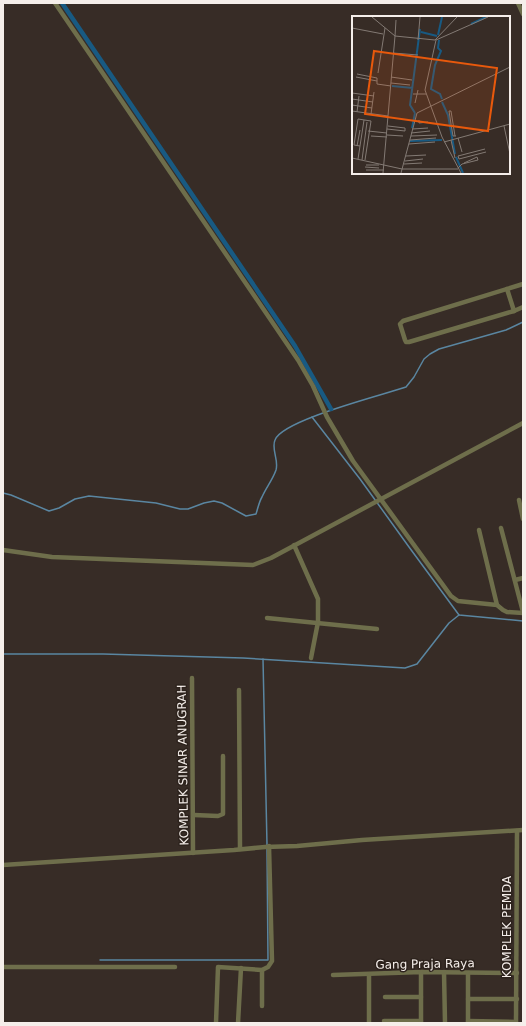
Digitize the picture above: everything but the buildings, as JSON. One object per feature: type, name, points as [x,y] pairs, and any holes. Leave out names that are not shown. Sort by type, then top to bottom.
[{"type":"street","points":[[55,3],[298,360],[313,386],[327,417],[354,462],[454,599],[458,601],[497,605],[507,612],[523,613],[501,528]]},
{"type":"street","points":[[518,3],[523,14]]},
{"type":"street","points":[[523,284],[400,322],[405,340],[406,342],[409,342],[523,307]]},
{"type":"street","points":[[507,288],[514,311]]},
{"type":"street","points":[[3,550],[52,557],[251,566],[260,564],[523,423]]},
{"type":"street","points":[[519,500],[523,519]]},
{"type":"street","points":[[479,530],[497,605]]},
{"type":"street","points":[[294,546],[318,599],[318,622],[311,658]]},
{"type":"street","points":[[515,580],[523,578]]},
{"type":"street","points":[[267,618],[377,629]]},
{"type":"street","name":"KOMPLEK SINAR ANUGRAH","points":[[192,678],[194,815],[192,821],[194,853]]},
{"type":"street","points":[[239,690],[240,849]]},
{"type":"street","points":[[194,815],[218,816],[223,814],[223,756]]},
{"type":"street","points":[[3,865],[194,853],[267,846],[297,846],[360,840],[523,830]]},
{"type":"street","name":"KOMPLEK PEMDA","points":[[516,1022],[517,831]]},
{"type":"street","points":[[216,1023],[218,967],[262,970],[268,967],[272,961],[267,846]]},
{"type":"street","points":[[3,967],[175,967]]},
{"type":"street","points":[[238,1023],[241,968]]},
{"type":"street","points":[[262,970],[262,1006]]},
{"type":"street","points":[[384,1021],[421,1022],[421,972]]},
{"type":"street","name":"Gang Praja Raya","points":[[333,974],[421,972],[517,973]]},
{"type":"street","points":[[444,972],[445,1023]]},
{"type":"street","points":[[468,973],[468,1022],[516,1022]]},
{"type":"street","points":[[369,974],[369,1023]]},
{"type":"street","points":[[385,997],[421,997]]},
{"type":"street","points":[[468,999],[517,999]]},
{"type":"waterway","points":[[62,3],[295,346],[331,409]]},
{"type":"waterway","points":[[3,493],[49,511],[59,508],[75,499],[89,496],[156,503],[180,509],[188,509],[214,501],[222,503],[246,516],[256,514],[261,499],[276,470],[277,462],[274,451],[274,443],[282,432],[295,424],[334,409],[406,387],[414,377],[424,359],[430,354],[439,349],[506,330],[523,322]]},
{"type":"waterway","points":[[312,417],[360,479],[459,615],[523,621]]},
{"type":"waterway","points":[[3,654],[103,654],[243,658],[405,668],[417,664],[449,623],[459,615]]},
{"type":"waterway","points":[[263,659],[267,845]]},
{"type":"waterway","points":[[100,960],[268,960],[267,849]]}]
